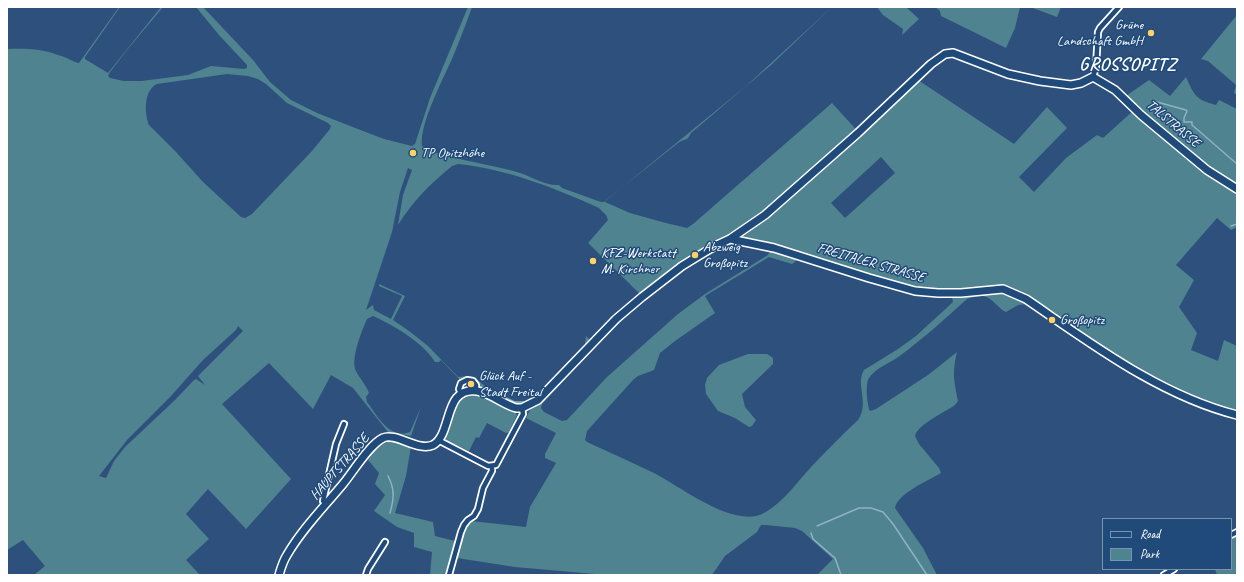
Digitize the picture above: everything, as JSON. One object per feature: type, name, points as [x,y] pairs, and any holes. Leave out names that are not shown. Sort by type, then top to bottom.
[{"type":"street","points":[[522,408],[523,414],[496,465],[488,466],[438,440],[456,398],[461,394],[476,391],[510,406],[522,408],[538,400],[612,324],[642,297],[682,266],[713,247],[730,239],[777,206],[858,133],[931,64],[944,54],[953,53],[1008,74],[1062,84],[1071,85],[1081,83],[1093,77],[1096,68],[1098,32],[1119,7]]},
{"type":"street","name":"TALSTRASSE","points":[[1093,77],[1115,90],[1141,115],[1207,170],[1237,188]]},
{"type":"street","name":"FREITALER STRASSE","points":[[730,239],[774,248],[915,291],[961,293],[1003,289],[1026,299],[1110,356],[1153,382],[1220,411],[1237,415]]},
{"type":"street","points":[[461,394],[459,389],[461,383],[468,380],[473,380],[476,385],[476,391]]},
{"type":"street","points":[[327,502],[323,501],[336,444],[344,424]]},
{"type":"street","name":"HAUPTSTRASSE","points":[[279,575],[287,554],[327,502],[373,446],[382,438],[389,437],[426,446],[431,446],[438,440]]},
{"type":"street","points":[[449,575],[461,532],[464,525],[474,516],[478,509],[483,488],[492,471],[492,466]]},
{"type":"street","points":[[366,575],[368,569],[385,542]]},
{"type":"green space","points":[[120,7],[85,57],[85,59],[108,73],[161,7],[163,7],[110,72],[108,76],[110,78],[124,81],[142,81],[188,75],[211,66],[247,68],[247,65],[219,35],[196,7],[203,7],[253,60],[270,82],[291,100],[317,113],[384,139],[412,146],[415,144],[430,98],[468,7],[472,7],[424,126],[422,146],[451,157],[512,171],[544,183],[559,185],[562,188],[601,202],[606,201],[605,202],[630,213],[687,228],[832,103],[862,136],[889,110],[889,107],[918,80],[1014,144],[1047,107],[1067,128],[1019,177],[1034,192],[1066,158],[1097,135],[1103,138],[1133,111],[1126,96],[1149,80],[1170,96],[1186,77],[1196,96],[1200,99],[1216,105],[1219,100],[1237,109],[1237,227],[1231,230],[1217,218],[1176,265],[1194,280],[1179,307],[1197,333],[1191,350],[1218,361],[1224,340],[1237,346],[1237,419],[1173,396],[1155,387],[1108,359],[1027,304],[1018,305],[1006,312],[988,297],[977,296],[967,299],[910,348],[872,374],[867,384],[867,399],[870,411],[876,409],[928,375],[957,352],[954,366],[954,377],[958,401],[955,405],[926,423],[915,436],[919,444],[939,468],[941,473],[907,493],[897,503],[895,508],[923,548],[937,575],[817,575],[833,559],[802,531],[795,528],[766,525],[761,525],[757,532],[725,556],[712,575],[606,575],[515,567],[457,558],[465,528],[471,521],[526,527],[530,507],[556,463],[545,458],[545,454],[556,433],[526,418],[530,410],[537,406],[534,400],[529,403],[519,405],[513,404],[481,390],[474,378],[468,377],[460,380],[441,360],[439,362],[435,362],[416,341],[390,324],[373,316],[367,319],[357,345],[354,360],[356,371],[369,393],[366,397],[367,402],[384,425],[396,433],[403,434],[410,432],[421,407],[411,436],[388,432],[353,388],[331,375],[313,409],[269,363],[222,404],[291,479],[246,529],[208,489],[186,514],[209,539],[186,560],[200,575],[34,575],[45,566],[23,540],[7,550],[7,49],[41,50],[79,63]],"holes":[[[227,74],[248,76],[258,79],[266,84],[287,103],[328,123],[331,126],[312,151],[252,214],[245,218],[241,217],[203,182],[149,125],[146,114],[147,96],[157,84]],[[881,157],[895,173],[845,218],[831,203]],[[458,164],[495,170],[530,180],[599,208],[606,215],[608,220],[588,243],[640,294],[591,341],[586,336],[585,344],[529,401],[515,401],[486,387],[474,377],[458,377],[428,346],[393,320],[405,296],[379,284],[379,286],[402,296],[391,319],[374,310],[373,305],[366,310],[392,232],[400,192],[408,168],[412,170],[403,195],[398,225],[429,186],[452,166]],[[730,246],[745,246],[770,251],[768,255],[705,294],[678,314],[607,377],[567,420],[562,421],[544,412],[541,408],[542,404],[595,347],[644,299],[685,269],[721,249]],[[769,257],[792,264],[797,260],[802,259],[911,293],[927,296],[952,297],[953,302],[916,336],[864,370],[861,381],[863,407],[858,420],[823,454],[778,503],[764,513],[752,516],[739,516],[709,505],[656,474],[585,440],[587,431],[633,380],[638,376],[654,370],[660,353],[715,313],[705,296]],[[238,326],[243,331],[198,376],[205,385],[196,379],[194,380],[125,447],[114,461],[106,478],[99,476],[127,440],[171,396],[203,360],[236,330]]]},
{"type":"green space","points":[[832,7],[771,65],[691,133],[687,139],[678,143],[621,188],[745,87]]},
{"type":"green space","points":[[877,7],[908,7],[907,8],[919,19],[902,35],[903,29],[883,15]]},
{"type":"green space","points":[[935,7],[1020,7],[1015,28],[1006,48],[941,16],[940,11]]},
{"type":"green space","points":[[1030,7],[1061,7],[1057,17]]},
{"type":"green space","points":[[1237,15],[1237,95],[1234,93],[1236,85],[1208,61],[1201,59]]},
{"type":"green space","points":[[748,354],[767,354],[773,358],[773,364],[742,394],[745,407],[756,420],[752,426],[749,427],[735,418],[718,411],[706,394],[705,385],[707,378],[719,365]]},
{"type":"green space","points":[[468,396],[493,400],[515,412],[517,415],[509,432],[506,433],[487,423],[479,438],[476,437],[469,451],[446,440],[444,436],[452,413],[458,403]]},
{"type":"green space","points":[[388,442],[411,446],[406,476],[395,513],[433,522],[435,536],[455,541],[447,575],[430,575],[432,552],[414,547],[414,533],[397,527],[374,511],[385,495],[375,484],[379,473],[368,460],[379,447]]},
{"type":"green space","points":[[1237,535],[1237,575],[1217,575],[1215,570],[1232,570],[1232,538]]},
{"type":"waterway","points":[[1152,104],[1157,102],[1186,110],[1184,122],[1192,122],[1192,125],[1237,164]]},
{"type":"waterway","points":[[1231,226],[1237,224]]},
{"type":"waterway","points":[[557,375],[568,363]]},
{"type":"waterway","points":[[481,387],[514,402],[526,402]]},
{"type":"waterway","points":[[388,476],[392,485],[393,494],[390,513]]},
{"type":"waterway","points":[[817,526],[859,508],[871,508],[883,512],[893,524],[927,575]]},
{"type":"waterway","points":[[811,533],[813,539],[835,558],[841,575]]},
{"type":"place","name":"Grüne Landschaft GmbH","points":[[1151,33]]},
{"type":"place","name":"TP Opitzhöhe","points":[[413,153]]},
{"type":"place","name":"Abzweig Großopitz","points":[[695,255]]},
{"type":"place","name":"KFZ-Werkstatt M. Kirchner","points":[[593,261]]},
{"type":"place","name":"Großopitz","points":[[1052,320]]},
{"type":"place","name":"Glück Auf - Stadt Freital","points":[[471,384]]},
{"type":"district","name":"GROSSOPITZ","points":[[1128,65]]}]
